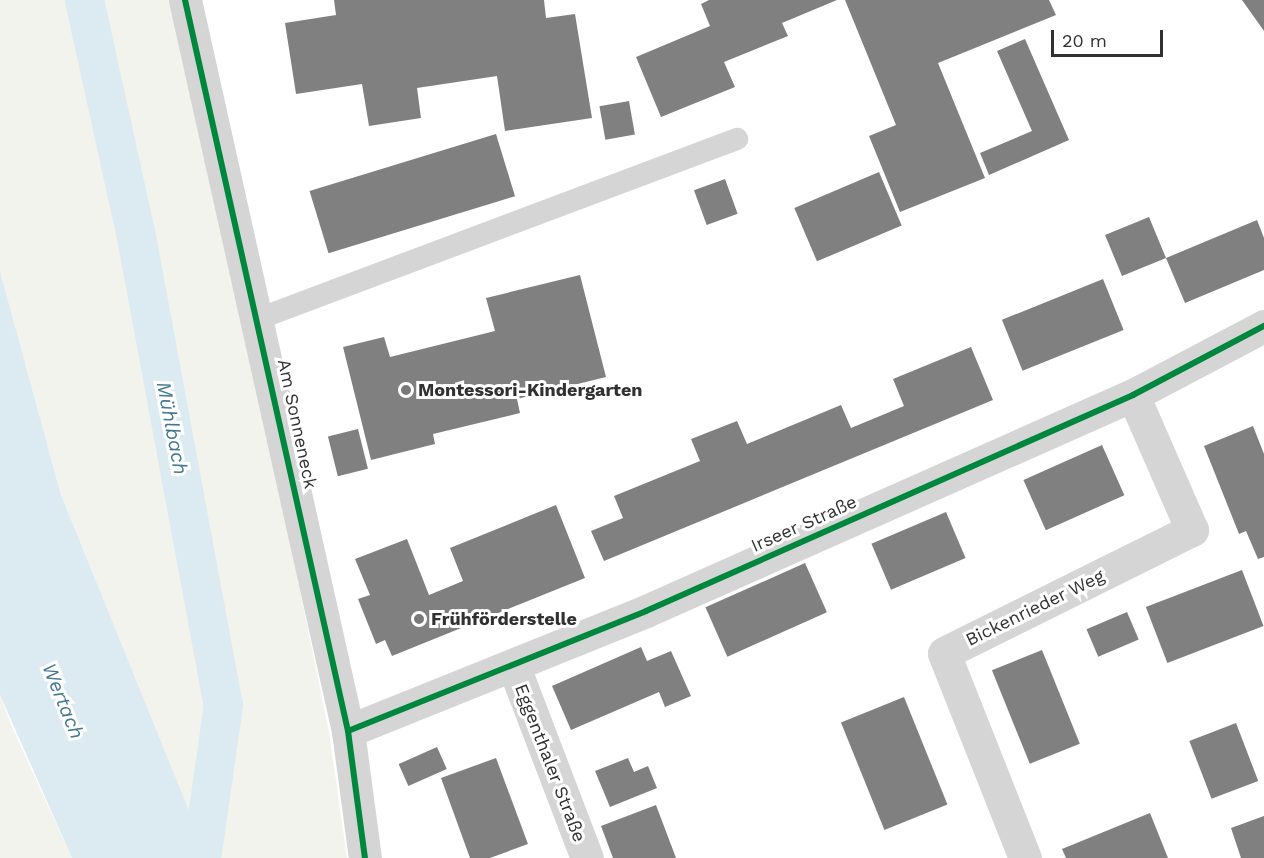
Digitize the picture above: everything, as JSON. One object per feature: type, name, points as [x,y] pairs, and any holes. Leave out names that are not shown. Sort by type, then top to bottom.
[{"type":"street","name":"Am Sonneneck","points":[[186,0],[348,731],[365,858]]},
{"type":"street","name":"Irseer Straße","points":[[348,731],[513,667],[1133,395],[1264,326]]},
{"type":"street","name":"Bickenrieder Weg","points":[[1026,858],[944,653],[1192,530],[1133,395]]},
{"type":"street","name":"Eggenthaler Straße","points":[[513,667],[586,858]]},
{"type":"lane","points":[[258,319],[737,139]]},
{"type":"shaded area","points":[[0,0],[169,0],[245,322],[329,732],[347,858],[206,858],[61,495],[0,271]]},
{"type":"shaded area","points":[[0,695],[12,727],[72,858],[0,858]]},
{"type":"water","name":"Wertach","points":[[0,271],[61,495],[208,858],[72,858],[0,695]]},
{"type":"building","points":[[334,0],[544,0],[546,18],[575,14],[592,118],[505,131],[497,76],[417,88],[421,118],[369,126],[362,84],[296,94],[285,23],[336,15]]},
{"type":"building","points":[[709,0],[837,0],[782,23],[788,36],[724,62],[735,87],[661,117],[636,57],[710,26],[701,4]]},
{"type":"building","points":[[845,0],[1049,0],[1056,15],[938,63],[985,178],[900,212],[869,136],[896,125]]},
{"type":"building","points":[[1242,0],[1264,0],[1264,31]]},
{"type":"building","points":[[1025,39],[1069,140],[989,175],[980,153],[1032,131],[997,51]]},
{"type":"building","points":[[629,101],[635,134],[605,140],[599,106]]},
{"type":"building","points":[[496,134],[515,196],[329,253],[310,191]]},
{"type":"building","points":[[879,172],[902,225],[817,261],[794,208]]},
{"type":"building","points":[[725,179],[738,214],[707,225],[694,190]]},
{"type":"building","points":[[1149,217],[1166,258],[1122,276],[1105,235]]},
{"type":"building","points":[[1257,220],[1264,238],[1264,270],[1185,303],[1166,258]]},
{"type":"building","points":[[580,275],[606,377],[517,399],[520,413],[433,434],[435,444],[371,460],[343,347],[384,337],[390,357],[495,331],[486,298]]},
{"type":"building","points":[[1103,279],[1124,330],[1023,371],[1002,320]]},
{"type":"building","points":[[971,347],[993,400],[604,561],[591,531],[623,518],[614,496],[700,461],[691,439],[737,421],[747,444],[841,405],[851,428],[904,406],[893,379]]},
{"type":"building","points":[[1253,426],[1264,454],[1264,557],[1258,559],[1246,531],[1239,534],[1204,446]]},
{"type":"building","points":[[358,429],[368,469],[338,476],[328,436]]},
{"type":"building","points":[[1102,445],[1124,495],[1046,530],[1023,480]]},
{"type":"building","points":[[556,505],[585,578],[392,656],[385,640],[376,644],[358,599],[370,595],[355,559],[407,539],[429,595],[463,581],[450,548]]},
{"type":"building","points":[[946,512],[966,558],[891,590],[871,544]]},
{"type":"building","points":[[805,563],[827,612],[727,657],[705,607]]},
{"type":"building","points":[[1242,570],[1264,626],[1167,663],[1146,607]]},
{"type":"building","points":[[1127,612],[1139,640],[1098,657],[1086,629]]},
{"type":"building","points":[[641,647],[647,661],[671,651],[691,696],[665,707],[659,692],[571,730],[552,686]]},
{"type":"building","points":[[1042,650],[1080,744],[1030,764],[992,670]]},
{"type":"building","points":[[904,697],[947,805],[884,830],[841,722]]},
{"type":"building","points":[[1236,723],[1258,781],[1212,799],[1189,741]]},
{"type":"building","points":[[437,747],[447,769],[408,786],[399,764]]},
{"type":"building","points":[[496,758],[528,844],[490,858],[470,858],[441,778]]},
{"type":"building","points":[[628,758],[634,772],[648,766],[657,788],[610,807],[595,771]]},
{"type":"building","points":[[656,805],[676,858],[613,858],[601,826]]},
{"type":"building","points":[[1150,813],[1168,858],[1066,858],[1062,849]]},
{"type":"building","points":[[1264,816],[1264,858],[1241,858],[1231,828]]},
{"type":"waterway","name":"Mühlbach","points":[[84,0],[137,242],[223,704],[201,858]]},
{"type":"cycle path","points":[[185,0],[348,731],[365,858]]},
{"type":"cycle path","points":[[348,731],[646,611],[1133,395],[1264,326]]},
{"type":"place","name":"Montessori-Kindergarten","points":[[406,390]]},
{"type":"place","name":"Frühförderstelle","points":[[419,619]]}]
